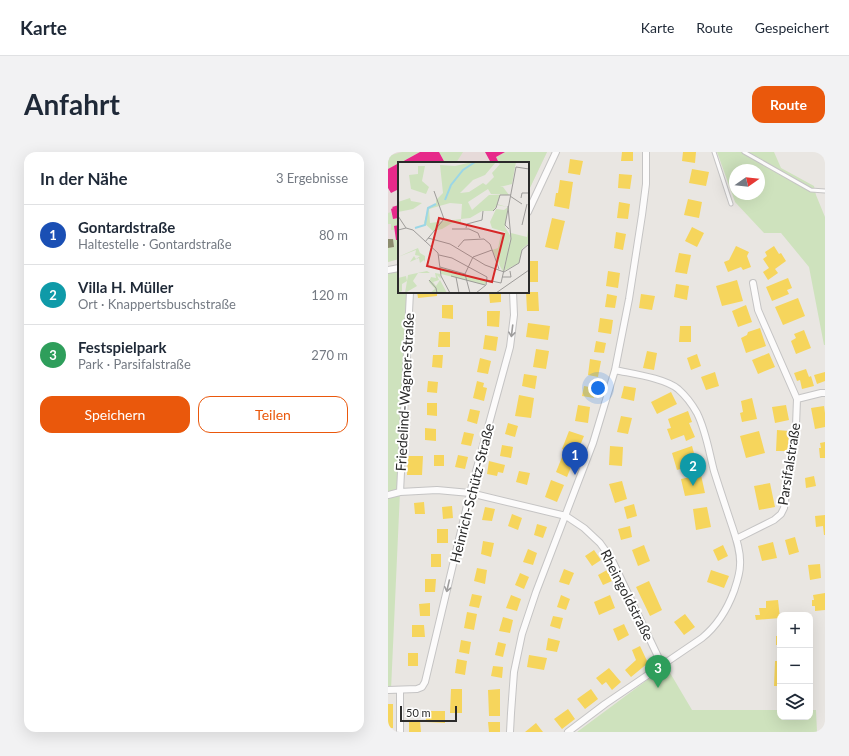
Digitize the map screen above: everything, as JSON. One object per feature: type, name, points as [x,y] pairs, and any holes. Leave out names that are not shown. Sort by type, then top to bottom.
[{"type":"street","points":[[529,210],[556,152]]},
{"type":"street","points":[[510,732],[514,672],[522,634],[536,592],[593,444],[615,370],[629,299],[642,215],[646,184],[646,152]]},
{"type":"street","points":[[388,270],[398,268]]},
{"type":"street","name":"Parsifalstraße","points":[[736,539],[774,520],[781,514],[784,508],[796,426],[797,399],[758,310],[753,283]]},
{"type":"street","name":"Friedelind-Wagner-Straße","points":[[400,492],[410,293]]},
{"type":"street","name":"Heinrich-Schütz-Straße","points":[[400,690],[417,689],[422,687],[425,682],[470,493],[510,347],[514,315],[513,293]]},
{"type":"street","points":[[568,732],[605,704],[708,633],[724,614],[736,584],[740,567],[736,539],[698,414],[691,403],[678,389],[662,381],[646,376],[615,370]]},
{"type":"street","points":[[797,399],[825,393]]},
{"type":"street","points":[[388,495],[400,492],[437,490],[470,493],[566,516]]},
{"type":"street","name":"Rheingoldstraße","points":[[566,516],[584,528],[600,543],[612,560],[662,665]]},
{"type":"street","points":[[388,690],[400,690],[400,732]]},
{"type":"lane","points":[[714,152],[731,204]]},
{"type":"lane","points":[[744,152],[811,190],[825,190]]},
{"type":"shaded area","points":[[388,152],[547,152],[529,190],[529,162],[398,162],[398,259],[388,262]]},
{"type":"green space","points":[[402,152],[420,152],[401,162],[398,162],[398,164],[388,169],[388,156]]},
{"type":"green space","points":[[439,152],[463,152],[457,162],[444,162]]},
{"type":"green space","points":[[505,152],[547,152],[529,190],[529,162],[498,162],[496,157]]},
{"type":"green space","points":[[717,152],[774,152],[781,168],[814,186],[825,217],[825,345],[809,267],[781,233],[764,233],[734,200],[765,200],[765,164],[729,164],[729,185]]},
{"type":"green space","points":[[391,212],[393,219],[398,218],[398,225],[394,226],[394,230],[391,230],[391,224],[388,224],[388,213]]},
{"type":"green space","points":[[393,239],[398,240],[398,259],[388,262],[388,248],[394,247]]},
{"type":"green space","points":[[398,268],[398,293],[410,293],[391,690],[388,690],[388,271]]},
{"type":"green space","points":[[666,666],[692,710],[777,710],[777,720],[813,720],[813,710],[816,710],[817,732],[577,732]]},
{"type":"building: Wohnen","points":[[622,152],[633,152],[633,161],[621,161]]},
{"type":"building: Wohnen","points":[[683,152],[696,152],[695,163],[682,161]]},
{"type":"building: Wohnen","points":[[570,159],[583,161],[580,175],[568,173]]},
{"type":"building: Wohnen","points":[[692,169],[709,172],[706,186],[689,183]]},
{"type":"building: Wohnen","points":[[619,174],[632,175],[630,189],[618,188]]},
{"type":"building: Wohnen","points":[[560,180],[573,182],[569,209],[554,206]]},
{"type":"building: Wohnen","points":[[688,199],[702,202],[699,218],[684,215]]},
{"type":"building: Wohnen","points":[[619,202],[630,204],[628,219],[617,218]]},
{"type":"building: Wohnen","points":[[552,218],[565,221],[558,250],[545,247]]},
{"type":"building: Wohnen","points":[[692,227],[704,233],[697,247],[685,241]]},
{"type":"building: Wohnen","points":[[616,232],[626,234],[623,250],[614,248]]},
{"type":"building: Wohnen","points":[[736,246],[749,252],[747,256],[751,267],[743,270],[741,267],[728,272],[724,262],[729,260]]},
{"type":"building: Wohnen","points":[[774,246],[786,261],[775,269],[778,273],[768,280],[763,272],[769,268],[763,259],[767,256],[765,252]]},
{"type":"building: Wohnen","points":[[679,253],[691,255],[687,274],[675,272]]},
{"type":"building: Wohnen","points":[[529,261],[538,261],[538,282],[529,282]]},
{"type":"building: Wohnen","points":[[608,271],[620,273],[618,288],[606,286]]},
{"type":"building: Wohnen","points":[[788,278],[792,288],[787,290],[789,294],[772,301],[766,287]]},
{"type":"building: Wohnen","points":[[737,280],[743,301],[722,306],[716,286]]},
{"type":"building: Wohnen","points":[[676,284],[689,286],[687,300],[674,297]]},
{"type":"building: Wohnen","points":[[538,292],[539,311],[527,311],[526,293]]},
{"type":"building: Wohnen","points":[[417,293],[437,293],[437,296],[418,298]]},
{"type":"building: Wohnen","points":[[489,293],[501,293],[501,302],[490,303]]},
{"type":"building: Wohnen","points":[[607,294],[617,296],[615,308],[605,307]]},
{"type":"building: Wohnen","points":[[641,294],[655,296],[652,310],[639,308]]},
{"type":"building: Wohnen","points":[[798,298],[805,316],[783,325],[775,307]]},
{"type":"building: Wohnen","points":[[442,305],[453,305],[453,319],[442,318]]},
{"type":"building: Wohnen","points":[[746,305],[752,322],[738,327],[732,311]]},
{"type":"building: Wohnen","points":[[487,311],[500,311],[499,327],[487,326]]},
{"type":"building: Wohnen","points":[[600,318],[613,320],[611,334],[598,332]]},
{"type":"building: Wohnen","points":[[528,323],[550,326],[548,340],[526,337]]},
{"type":"building: Wohnen","points":[[680,326],[691,326],[691,342],[679,342]]},
{"type":"building: Wohnen","points":[[760,328],[766,346],[746,353],[741,338],[747,335],[748,332]]},
{"type":"building: Wohnen","points":[[804,330],[811,348],[796,354],[791,341],[796,338],[794,334]]},
{"type":"building: Wohnen","points":[[439,332],[450,332],[450,347],[438,347]]},
{"type":"building: Wohnen","points":[[485,335],[498,337],[496,351],[483,349]]},
{"type":"building: Wohnen","points":[[596,341],[606,343],[604,353],[594,352]]},
{"type":"building: Wohnen","points":[[536,349],[549,351],[546,369],[533,367]]},
{"type":"building: Wohnen","points":[[647,351],[657,353],[654,370],[643,368]]},
{"type":"building: Wohnen","points":[[769,353],[775,367],[758,374],[752,360]]},
{"type":"building: Wohnen","points":[[697,354],[701,366],[691,370],[687,358]]},
{"type":"building: Wohnen","points":[[433,355],[443,355],[442,368],[432,367]]},
{"type":"building: Wohnen","points":[[480,358],[491,361],[488,374],[477,372]]},
{"type":"building: Wohnen","points":[[590,359],[601,361],[598,377],[588,375]]},
{"type":"building: Wohnen","points":[[806,369],[809,377],[811,376],[814,386],[802,389],[800,380],[797,381],[794,373]]},
{"type":"building: Wohnen","points":[[715,372],[719,386],[706,390],[701,377]]},
{"type":"building: Wohnen","points":[[825,372],[825,381],[817,384],[814,375]]},
{"type":"building: Wohnen","points":[[524,374],[537,376],[535,389],[522,386]]},
{"type":"building: Wohnen","points":[[428,381],[438,382],[437,393],[427,392]]},
{"type":"building: Wohnen","points":[[477,381],[484,383],[483,387],[487,388],[484,401],[473,398]]},
{"type":"building: Wohnen","points":[[584,386],[595,388],[594,398],[582,396]]},
{"type":"building: Wohnen","points":[[624,386],[636,388],[634,401],[621,398]]},
{"type":"building: Wohnen","points":[[671,392],[677,404],[657,414],[651,402]]},
{"type":"building: Wohnen","points":[[519,395],[534,398],[531,418],[515,416]]},
{"type":"building: Wohnen","points":[[752,398],[757,419],[742,422],[740,413],[743,412],[741,401]]},
{"type":"building: Wohnen","points":[[427,403],[437,403],[437,416],[427,415]]},
{"type":"building: Wohnen","points":[[578,405],[590,407],[588,423],[575,421]]},
{"type":"building: Wohnen","points":[[786,405],[789,420],[775,423],[772,407]]},
{"type":"building: Wohnen","points":[[824,406],[825,427],[815,429],[811,408]]},
{"type":"building: Wohnen","points":[[470,409],[480,411],[477,424],[467,421]]},
{"type":"building: Wohnen","points":[[688,411],[692,422],[689,423],[695,437],[686,441],[684,435],[671,440],[667,429],[671,428],[668,419]]},
{"type":"building: Wohnen","points":[[621,416],[632,418],[628,434],[617,432]]},
{"type":"building: Wohnen","points":[[508,423],[518,426],[515,437],[505,434]]},
{"type":"building: Wohnen","points":[[425,428],[436,429],[436,441],[425,440]]},
{"type":"building: Wohnen","points":[[777,430],[789,431],[788,451],[776,451]]},
{"type":"building: Wohnen","points":[[569,431],[584,436],[576,455],[562,449]]},
{"type":"building: Wohnen","points":[[759,431],[765,453],[746,458],[740,436]]},
{"type":"building: Wohnen","points":[[464,432],[474,434],[471,446],[461,444]]},
{"type":"building: Wohnen","points":[[825,442],[825,458],[820,458],[820,443]]},
{"type":"building: Wohnen","points":[[502,445],[513,447],[511,458],[500,456]]},
{"type":"building: Wohnen","points":[[610,446],[623,447],[622,466],[609,465]]},
{"type":"building: Wohnen","points":[[692,446],[697,464],[677,470],[672,453]]},
{"type":"building: Wohnen","points":[[434,455],[444,455],[444,466],[434,466]]},
{"type":"building: Wohnen","points":[[458,455],[468,457],[465,469],[455,467]]},
{"type":"building: Wohnen","points":[[408,456],[423,456],[422,475],[407,475]]},
{"type":"building: Wohnen","points":[[562,457],[573,462],[567,477],[556,472]]},
{"type":"building: Wohnen","points":[[489,461],[505,465],[503,473],[498,472],[497,476],[487,474]]},
{"type":"building: Wohnen","points":[[519,471],[530,473],[527,485],[516,482]]},
{"type":"building: Wohnen","points":[[701,475],[705,493],[685,496],[681,479]]},
{"type":"building: Wohnen","points":[[814,476],[816,486],[806,488],[805,478]]},
{"type":"building: Wohnen","points":[[551,480],[564,485],[557,502],[545,497]]},
{"type":"building: Wohnen","points":[[622,481],[627,499],[615,503],[609,484]]},
{"type":"building: Wohnen","points":[[770,483],[775,507],[759,510],[754,486]]},
{"type":"building: Wohnen","points":[[424,502],[425,514],[415,514],[414,503]]},
{"type":"building: Wohnen","points":[[634,504],[637,516],[627,519],[624,507]]},
{"type":"building: Wohnen","points":[[452,506],[453,518],[443,519],[442,507]]},
{"type":"building: Wohnen","points":[[485,507],[495,509],[492,521],[482,520]]},
{"type":"building: Wohnen","points":[[707,507],[711,527],[696,530],[693,509]]},
{"type":"building: Wohnen","points":[[512,514],[522,518],[518,530],[508,526]]},
{"type":"building: Wohnen","points":[[825,515],[824,535],[823,526],[816,527],[815,516]]},
{"type":"building: Wohnen","points":[[537,524],[547,527],[543,538],[534,535]]},
{"type":"building: Wohnen","points":[[630,526],[632,537],[621,540],[618,529]]},
{"type":"building: Wohnen","points":[[437,529],[448,529],[448,543],[437,543]]},
{"type":"building: Wohnen","points":[[795,537],[799,552],[789,555],[785,540]]},
{"type":"building: Wohnen","points":[[483,541],[494,543],[491,557],[481,554]]},
{"type":"building: Wohnen","points":[[773,542],[777,558],[762,561],[758,546]]},
{"type":"building: Wohnen","points":[[644,545],[650,561],[638,566],[632,550]]},
{"type":"building: Wohnen","points":[[723,545],[728,556],[718,561],[713,550]]},
{"type":"building: Wohnen","points":[[528,549],[537,553],[533,565],[523,562]]},
{"type":"building: Wohnen","points":[[594,550],[601,560],[592,566],[585,556]]},
{"type":"building: Wohnen","points":[[431,554],[441,554],[441,567],[431,567]]},
{"type":"building: Wohnen","points":[[820,564],[821,578],[810,580],[808,565]]},
{"type":"building: Wohnen","points":[[477,568],[487,570],[485,584],[474,581]]},
{"type":"building: Wohnen","points":[[564,569],[574,573],[569,585],[559,582]]},
{"type":"building: Wohnen","points":[[607,570],[612,581],[603,585],[598,575]]},
{"type":"building: Wohnen","points":[[711,570],[729,576],[724,588],[707,582]]},
{"type":"building: Wohnen","points":[[520,573],[529,577],[524,589],[515,585]]},
{"type":"building: Wohnen","points":[[425,579],[436,579],[435,592],[425,592]]},
{"type":"building: Wohnen","points":[[649,581],[662,610],[650,616],[636,587]]},
{"type":"building: Wohnen","points":[[825,593],[825,610],[815,611],[815,606],[812,606],[812,600],[814,600],[813,595]]},
{"type":"building: Wohnen","points":[[472,594],[482,596],[479,608],[469,606]]},
{"type":"building: Wohnen","points":[[511,595],[521,599],[517,611],[506,608]]},
{"type":"building: Wohnen","points":[[561,595],[570,599],[566,610],[557,607]]},
{"type":"building: Wohnen","points":[[610,595],[615,608],[599,615],[594,602]]},
{"type":"building: Wohnen","points":[[778,600],[779,612],[777,612],[777,618],[756,620],[755,615],[760,615],[759,608],[766,608],[766,601]]},
{"type":"building: Wohnen","points":[[430,603],[430,616],[420,616],[419,604]]},
{"type":"building: Wohnen","points":[[467,612],[477,614],[474,630],[464,628]]},
{"type":"building: Wohnen","points":[[685,614],[695,627],[684,635],[674,622]]},
{"type":"building: Wohnen","points":[[553,616],[563,618],[560,629],[550,626]]},
{"type":"building: Wohnen","points":[[503,617],[513,620],[510,633],[499,631]]},
{"type":"building: Wohnen","points":[[624,624],[629,635],[618,641],[613,629]]},
{"type":"building: Wohnen","points":[[412,625],[424,625],[425,637],[412,637]]},
{"type":"building: Wohnen","points":[[548,638],[560,641],[557,652],[546,650]]},
{"type":"building: Wohnen","points":[[461,640],[471,642],[469,654],[459,652]]},
{"type":"building: Wohnen","points":[[498,642],[506,644],[503,657],[495,655]]},
{"type":"building: Wohnen","points":[[640,646],[648,663],[631,677],[625,670],[636,660],[632,650]]},
{"type":"building: Wohnen","points":[[408,653],[418,653],[418,666],[408,666]]},
{"type":"building: Wohnen","points":[[529,655],[547,658],[544,670],[527,667]]},
{"type":"building: Wohnen","points":[[457,659],[467,661],[465,675],[455,673]]},
{"type":"building: Wohnen","points":[[775,661],[777,661],[777,686],[774,686]]},
{"type":"building: Wohnen","points":[[493,666],[503,667],[502,678],[491,676]]},
{"type":"building: Wohnen","points":[[609,668],[621,682],[612,690],[606,682],[602,685],[596,678]]},
{"type":"building: Wohnen","points":[[451,689],[462,689],[462,713],[450,713]]},
{"type":"building: Wohnen","points":[[500,689],[500,716],[489,716],[488,690]]},
{"type":"building: Wohnen","points":[[591,689],[598,699],[585,709],[577,699]]},
{"type":"building: Wohnen","points":[[388,704],[393,704],[393,728],[388,728]]},
{"type":"building: Wohnen","points":[[568,709],[575,719],[562,729],[554,719]]},
{"type":"building: Wohnen","points":[[426,711],[445,711],[445,723],[426,722]]},
{"type":"building: Wohnen","points":[[409,721],[420,721],[421,732],[409,732]]},
{"type":"building: Wohnen","points":[[488,722],[500,722],[500,732],[489,732]]},
{"type":"building: Wohnen","points":[[536,723],[543,732],[525,732]]},
{"type":"building: Gesundheit","points":[[420,152],[439,152],[444,162],[402,162]]},
{"type":"building: Gesundheit","points":[[485,152],[505,152],[496,157],[498,162],[490,162]]},
{"type":"building: Gesundheit","points":[[398,164],[398,190],[391,193],[388,188],[388,169]]},
{"type":"building: Gesundheit","points":[[398,205],[398,218],[393,219],[392,207]]},
{"type":"building: Gesundheit","points":[[398,225],[398,240],[396,240],[394,226]]},
{"type":"building: Industrie","points":[[388,239],[393,239],[394,247],[388,248]]},
{"type":"place","name":"Gontardstraße","points":[[575,475]]},
{"type":"place","name":"Villa H. Müller","points":[[693,486]]},
{"type":"place","name":"Festspielpark","points":[[658,688]]}]
